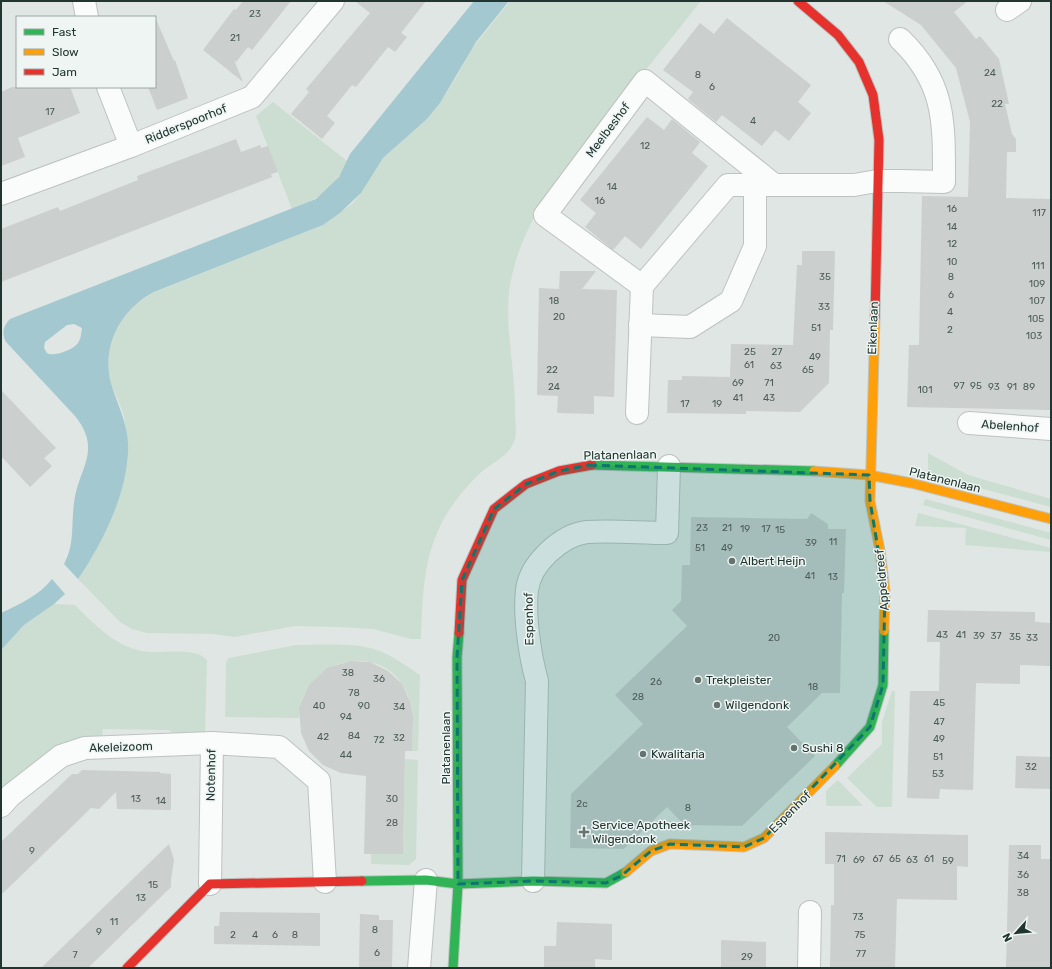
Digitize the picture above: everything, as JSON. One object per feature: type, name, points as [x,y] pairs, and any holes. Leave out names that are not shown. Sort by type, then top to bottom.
[{"type":"street","points":[[84,1],[87,16]]},
{"type":"street","name":"Ridderspoorhof","points":[[1,194],[131,146],[252,97],[334,1]]},
{"type":"street","name":"Eikenlaan","points":[[798,1],[838,35],[859,62],[873,95],[878,140],[878,181],[869,475]]},
{"type":"street","points":[[637,413],[642,286],[728,185],[854,185],[878,181],[944,182],[944,137],[938,94],[932,80],[920,60],[900,39]]},
{"type":"street","name":"Meelbeshof","points":[[642,286],[545,215],[645,81],[764,184]]},
{"type":"street","points":[[108,88],[131,146]]},
{"type":"street","points":[[640,325],[690,327],[731,301],[755,246],[764,184]]},
{"type":"street","name":"Abelenhof","points":[[969,423],[1051,429]]},
{"type":"street","name":"Platanenlaan","points":[[453,968],[458,884],[457,658],[462,580],[494,509],[526,484],[559,471],[589,465],[814,471],[869,475],[1051,519]]},
{"type":"street","name":"Espenhof","points":[[533,881],[537,681],[530,656],[527,590],[532,575],[542,560],[553,548],[568,538],[587,532],[667,533],[669,466]]},
{"type":"street","name":"Appeldreef","points":[[869,475],[870,501],[880,550],[885,591],[883,685]]},
{"type":"street","name":"Espenhof","points":[[458,884],[533,881],[606,883],[621,876],[651,852],[670,844],[744,847],[764,838],[832,770],[870,727],[883,685]]},
{"type":"street","name":"Akeleizoom","points":[[1,806],[11,795],[61,756],[85,748],[212,743]]},
{"type":"street","name":"Notenhof","points":[[210,884],[212,743],[279,747],[319,781],[325,882]]},
{"type":"street","points":[[127,968],[210,884],[426,880],[458,884]]},
{"type":"street","points":[[419,968],[426,880]]},
{"type":"street","points":[[809,968],[810,912]]},
{"type":"highlighted area","points":[[589,465],[869,475],[870,501],[885,591],[883,685],[870,727],[764,838],[744,847],[670,844],[651,851],[621,876],[606,883],[533,881],[458,884],[457,657],[462,580],[494,509],[526,484],[559,471]]},
{"type":"green space","points":[[510,1],[701,1],[581,149],[549,193],[523,240],[515,265],[509,292],[508,307],[509,337],[515,399],[516,436],[508,451],[476,477],[459,496],[437,533],[430,552],[426,571],[423,592],[421,639],[411,639],[373,629],[295,626],[234,637],[213,634],[147,633],[132,629],[120,622],[78,579],[95,552],[111,519],[118,501],[127,468],[128,449],[124,417],[111,383],[109,369],[109,355],[116,330],[132,308],[155,292],[323,225],[352,204],[361,193],[381,160],[427,119],[440,103],[471,50]]},
{"type":"green space","points":[[273,102],[347,161],[337,179],[325,192],[311,201],[292,209],[256,116]]},
{"type":"green space","points":[[928,453],[968,475],[1051,499],[1051,507],[928,474]]},
{"type":"green space","points":[[925,499],[1051,533],[1051,540],[923,505]]},
{"type":"green space","points":[[918,513],[1051,548],[1051,552],[965,545],[966,528],[915,526]]},
{"type":"green space","points":[[54,604],[75,605],[108,635],[137,650],[149,652],[189,652],[203,657],[207,661],[205,732],[201,736],[177,738],[169,730],[103,729],[102,737],[1,796],[1,650],[24,625]]},
{"type":"green space","points":[[337,644],[368,647],[388,655],[420,675],[418,751],[412,751],[413,718],[411,705],[399,680],[384,667],[366,661],[348,662],[330,668],[315,679],[304,696],[299,718],[225,717],[226,662],[229,658],[296,645]]},
{"type":"green space","points":[[892,691],[895,691],[892,807],[877,807],[847,778],[882,744],[882,722]]},
{"type":"green space","points":[[405,759],[418,760],[416,859],[409,865],[371,864],[371,854],[403,854]]},
{"type":"green space","points":[[838,780],[863,806],[826,806],[826,791]]},
{"type":"water","points":[[474,1],[509,1],[476,42],[440,103],[427,119],[383,158],[361,193],[340,213],[323,225],[154,292],[142,299],[123,319],[116,330],[112,342],[109,356],[109,369],[111,383],[123,417],[127,434],[128,453],[126,469],[118,503],[96,551],[78,579],[64,564],[70,549],[74,503],[76,491],[86,460],[88,450],[87,439],[83,428],[75,416],[6,342],[3,332],[6,324],[10,319],[316,199],[339,177],[350,154]],"holes":[[[74,324],[82,328],[80,340],[75,346],[61,353],[47,353],[44,348],[45,342],[67,325]]]},
{"type":"water","points":[[52,579],[65,594],[54,604],[24,625],[1,650],[1,613],[35,595]]},
{"type":"building","points":[[243,1],[291,1],[252,50],[248,47],[236,62],[234,60],[243,82],[203,50],[234,9],[236,10]]},
{"type":"building","points":[[355,1],[426,1],[401,33],[407,37],[395,52],[388,47],[356,87],[352,85],[327,116],[335,123],[322,139],[291,114],[309,92],[306,89],[370,13]]},
{"type":"building","points":[[883,1],[968,1],[954,12],[976,39],[980,36],[999,59],[1009,104],[1005,104],[1012,134],[1016,139],[1016,152],[1007,152],[1006,198],[1051,199],[1051,410],[907,407],[909,345],[919,345],[922,196],[968,197],[970,122],[956,68],[921,25]]},
{"type":"building","points":[[727,18],[811,85],[798,102],[811,113],[789,141],[775,130],[762,146],[722,115],[716,122],[688,99],[693,92],[663,70],[700,23],[714,34]]},
{"type":"building","points":[[156,19],[174,61],[175,60],[188,98],[157,110],[148,88],[156,88]]},
{"type":"building","points":[[12,87],[70,88],[80,113],[18,138],[25,157],[1,166],[1,92]]},
{"type":"building","points":[[647,117],[664,130],[672,119],[700,142],[692,153],[708,166],[641,249],[625,236],[613,250],[585,227],[596,213],[580,200]]},
{"type":"building","points":[[236,139],[241,152],[260,145],[261,148],[268,146],[278,172],[271,174],[272,177],[1,282],[1,229],[58,207],[60,211],[138,180],[137,176]]},
{"type":"building","points":[[802,251],[835,251],[833,330],[830,330],[829,383],[800,412],[746,411],[746,414],[667,413],[668,380],[682,380],[682,376],[730,377],[731,344],[793,345],[797,265],[802,265]]},
{"type":"building","points":[[560,271],[596,271],[582,289],[617,290],[614,397],[594,396],[594,414],[557,413],[558,396],[537,395],[539,288],[559,289]]},
{"type":"building","points":[[1,390],[56,448],[44,458],[52,466],[30,487],[1,456]]},
{"type":"building","name":"Wilgendonk","points":[[811,513],[828,524],[828,529],[846,529],[844,593],[842,593],[840,693],[822,693],[787,727],[815,756],[742,826],[684,825],[667,807],[624,849],[570,848],[571,794],[643,724],[615,695],[687,626],[672,610],[681,601],[682,565],[690,565],[691,517],[807,519]]},
{"type":"building","points":[[928,610],[1035,612],[1035,622],[1051,623],[1051,666],[1020,665],[1020,684],[976,683],[973,790],[940,789],[939,799],[907,798],[910,691],[939,691],[940,642],[927,642]]},
{"type":"building","points":[[351,661],[370,662],[388,671],[402,684],[410,702],[413,717],[412,751],[405,751],[403,854],[364,854],[366,776],[341,773],[323,765],[309,751],[301,733],[299,708],[309,685],[327,668]]},
{"type":"building","points":[[1016,756],[1051,757],[1051,789],[1015,788]]},
{"type":"building","points":[[82,770],[160,772],[171,774],[171,810],[117,809],[116,792],[99,809],[91,808],[1,895],[1,842],[72,774],[78,774]]},
{"type":"building","points":[[825,832],[968,835],[968,867],[957,866],[957,900],[897,899],[895,968],[830,968],[831,905],[834,905],[834,864],[825,864]]},
{"type":"building","points":[[169,844],[174,860],[171,887],[88,968],[41,968]]},
{"type":"building","points":[[1009,845],[1041,845],[1041,859],[1051,859],[1051,968],[1006,968]]},
{"type":"building","points":[[220,912],[320,913],[320,946],[214,944],[214,926],[219,926]]},
{"type":"building","points":[[360,914],[379,915],[379,920],[393,920],[392,968],[359,968]]},
{"type":"building","points":[[557,922],[612,924],[612,960],[595,959],[595,968],[544,968],[544,946],[556,946]]},
{"type":"building","points":[[721,940],[766,942],[766,968],[721,968]]},
{"type":"traffic: fast","points":[[592,465],[814,471]]},
{"type":"traffic: fast","points":[[835,766],[870,727],[883,685],[884,631]]},
{"type":"traffic: fast","points":[[453,968],[458,884],[457,657],[459,633]]},
{"type":"traffic: fast","points":[[362,881],[426,880],[458,884],[533,881],[606,883],[626,872]]},
{"type":"traffic: slow","points":[[875,317],[870,501],[880,550],[885,591],[884,631]]},
{"type":"traffic: slow","points":[[814,471],[869,475],[911,483],[1051,519]]},
{"type":"traffic: slow","points":[[626,872],[651,851],[670,844],[744,847],[764,838],[835,766]]},
{"type":"traffic: jam","points":[[798,1],[838,35],[859,62],[873,95],[879,140],[875,317]]},
{"type":"traffic: jam","points":[[459,633],[462,580],[494,509],[526,484],[559,471],[592,465]]},
{"type":"traffic: jam","points":[[127,968],[210,884],[362,881]]},
{"type":"place","name":"Albert Heijn","points":[[732,561]]},
{"type":"place","name":"Trekpleister","points":[[698,680]]},
{"type":"place","name":"Wilgendonk","points":[[717,705]]},
{"type":"place","name":"Sushi 8","points":[[794,748]]},
{"type":"place","name":"Kwalitaria","points":[[643,754]]},
{"type":"place","name":"Service Apotheek Wilgendonk","points":[[584,832]]}]
